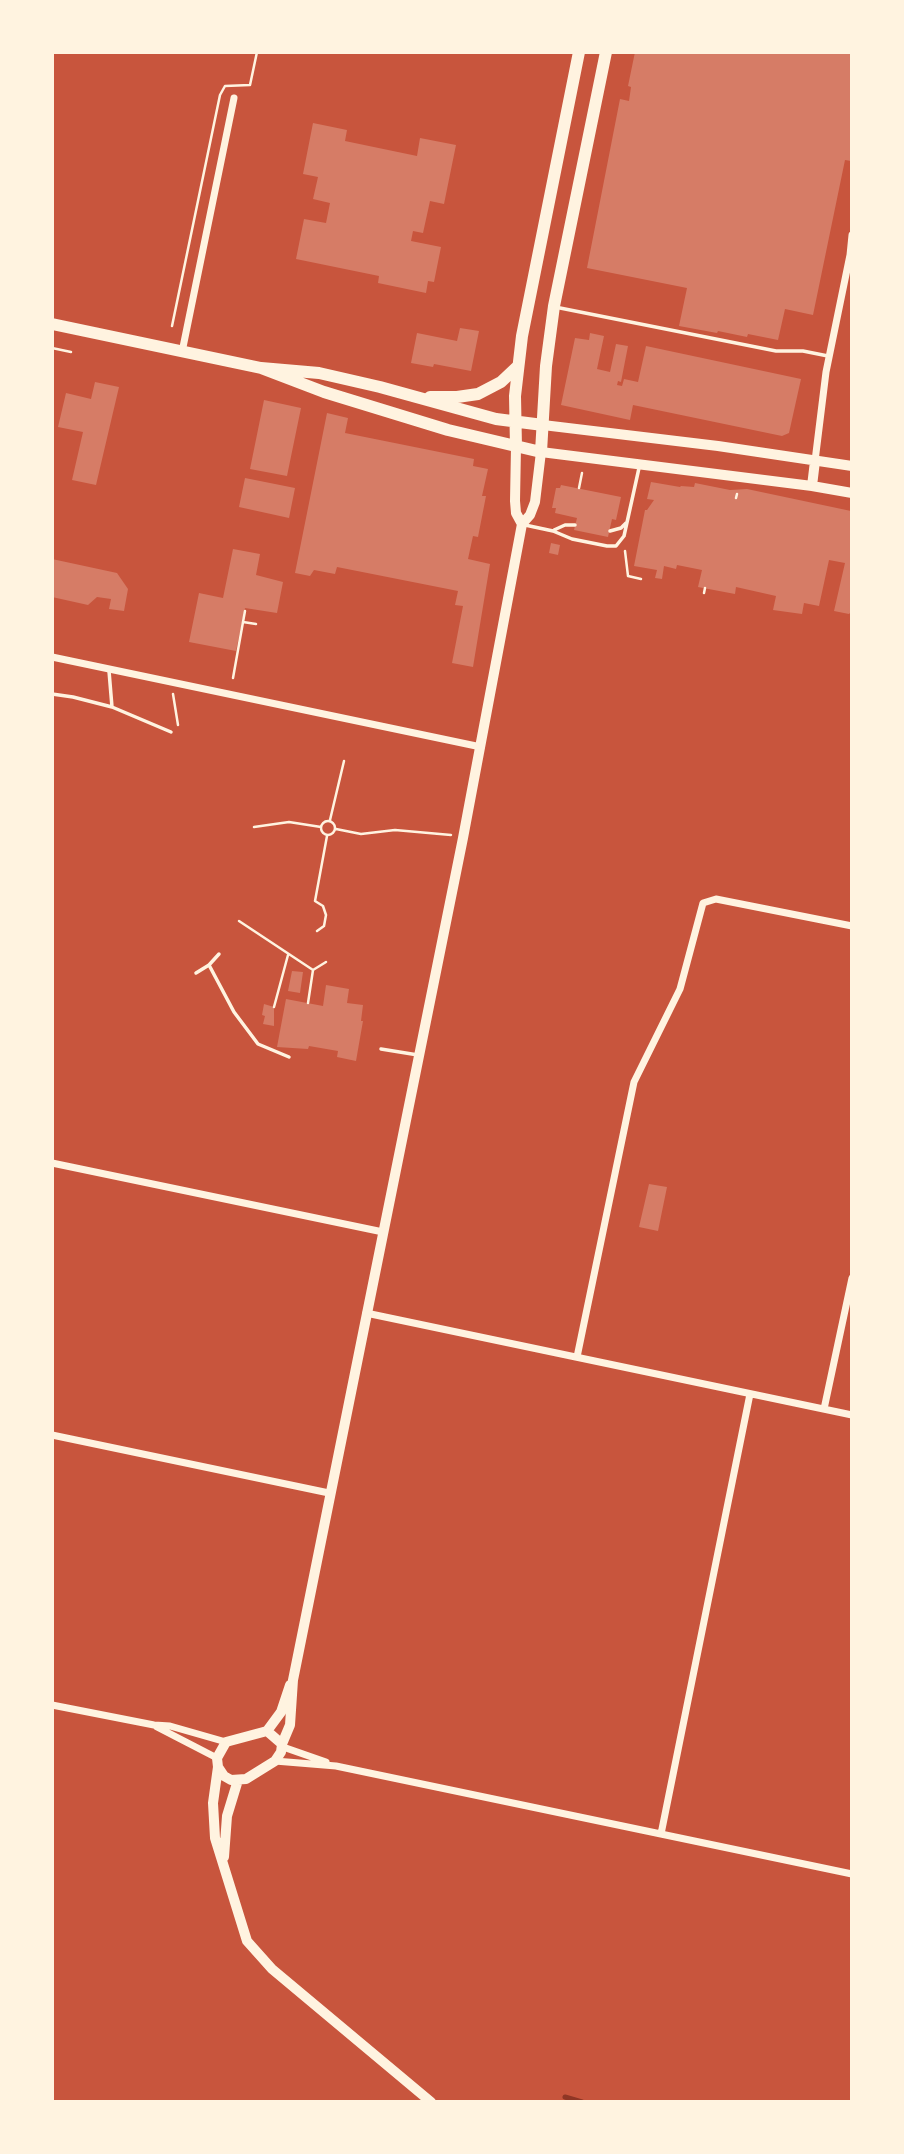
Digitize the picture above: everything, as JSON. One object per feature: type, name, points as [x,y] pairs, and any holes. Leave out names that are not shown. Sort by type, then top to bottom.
[{"type":"main road","points":[[516,447],[515,396],[518,365],[579,52]]},
{"type":"main road","points":[[541,452],[546,366],[554,306],[608,55]]},
{"type":"main road","points":[[52,324],[261,368],[319,373],[516,423],[852,466]]},
{"type":"main road","points":[[416,397],[478,394],[501,382],[518,365]]},
{"type":"main road","points":[[261,368],[324,392],[448,430],[516,447],[852,493]]},
{"type":"main road","points":[[812,486],[815,461]]},
{"type":"street","points":[[182,352],[234,98]]},
{"type":"street","points":[[815,461],[828,356],[851,254],[852,235]]},
{"type":"street","points":[[516,447],[516,513],[522,524]]},
{"type":"street","points":[[154,1726],[181,1738],[218,1763],[224,1776],[237,1780],[246,1779],[275,1761],[290,1722],[293,1680],[329,1493],[420,1055],[522,524],[535,502],[541,452]]},
{"type":"street","points":[[52,657],[481,747]]},
{"type":"street","points":[[577,1357],[634,1082],[686,972],[701,906],[706,900],[716,899],[852,926]]},
{"type":"street","points":[[52,1163],[383,1232]]},
{"type":"street","points":[[824,1409],[852,1278]]},
{"type":"street","points":[[366,1313],[852,1415]]},
{"type":"street","points":[[661,1834],[750,1394]]},
{"type":"street","points":[[52,1435],[329,1493]]},
{"type":"street","points":[[52,1705],[154,1726],[170,1726],[226,1742],[267,1731],[281,1712],[293,1680]]},
{"type":"street","points":[[267,1731],[282,1745],[336,1766]]},
{"type":"street","points":[[226,1742],[214,1783],[212,1821],[243,1931],[260,1958],[431,2102]]},
{"type":"street","points":[[275,1761],[336,1766],[852,1874]]},
{"type":"street","points":[[223,1861],[227,1816],[237,1780]]},
{"type":"lane","points":[[554,306],[776,351],[803,351],[828,356]]},
{"type":"lane","points":[[522,524],[553,531],[572,539],[607,547],[616,546],[622,541],[640,466]]},
{"type":"lane","points":[[610,531],[621,528],[628,518]]},
{"type":"lane","points":[[553,531],[565,525],[576,525]]},
{"type":"lane","points":[[109,669],[112,707]]},
{"type":"lane","points":[[52,694],[112,707],[171,732]]},
{"type":"lane","points":[[196,974],[219,954]]},
{"type":"lane","points":[[209,965],[234,1012],[258,1044],[289,1057]]},
{"type":"lane","points":[[381,1049],[420,1055]]},
{"type":"path","points":[[52,348],[71,352]]},
{"type":"path","points":[[579,488],[582,473]]},
{"type":"path","points":[[622,541],[628,576],[641,579]]},
{"type":"path","points":[[704,593],[705,588]]},
{"type":"path","points":[[233,678],[245,611]]},
{"type":"path","points":[[243,622],[256,624]]},
{"type":"path","points":[[173,684],[173,704],[178,726]]},
{"type":"path","points":[[330,820],[344,761]]},
{"type":"path","points":[[330,820],[335,824],[336,830]]},
{"type":"path","points":[[327,836],[322,833],[321,827],[324,822],[330,820]]},
{"type":"path","points":[[254,827],[289,822],[321,827]]},
{"type":"path","points":[[336,830],[361,834],[395,830],[438,832],[463,838]]},
{"type":"path","points":[[327,836],[336,830]]},
{"type":"path","points":[[317,931],[324,926],[326,915],[323,906],[315,901],[327,836]]},
{"type":"path","points":[[239,921],[313,970]]},
{"type":"path","points":[[274,1007],[288,955]]},
{"type":"path","points":[[308,1003],[313,970],[326,962]]},
{"type":"building","points":[[635,52],[851,52],[851,161],[845,160],[813,315],[785,309],[778,340],[679,326],[687,288],[587,268],[620,99],[629,101],[631,87],[628,86]]},
{"type":"building","points":[[313,123],[347,130],[345,141],[417,156],[420,138],[456,145],[444,204],[430,201],[423,233],[413,231],[411,241],[441,247],[434,282],[428,281],[426,293],[378,283],[379,276],[296,259],[304,219],[326,223],[330,203],[313,199],[318,177],[303,174]]},
{"type":"building","points":[[460,328],[479,331],[471,371],[411,363],[417,333],[457,341]]},
{"type":"building","points":[[590,333],[604,336],[597,369],[610,372],[616,344],[628,346],[621,382],[618,381],[617,385],[622,386],[624,379],[638,382],[646,346],[801,379],[789,433],[782,436],[633,405],[630,420],[561,405],[575,338],[589,340]]},
{"type":"building","points":[[95,382],[119,387],[96,485],[72,480],[83,432],[58,427],[66,393],[91,399]]},
{"type":"building","points":[[264,400],[301,408],[287,476],[250,469]]},
{"type":"building","points":[[327,413],[348,418],[345,433],[474,459],[473,466],[488,469],[478,537],[473,536],[468,559],[490,564],[473,667],[452,663],[463,606],[455,605],[458,591],[337,567],[335,574],[314,570],[310,576],[295,573]]},
{"type":"building","points":[[245,478],[295,488],[289,518],[239,507]]},
{"type":"building","points":[[651,482],[680,487],[694,487],[695,483],[730,490],[747,489],[851,511],[851,612],[849,614],[834,611],[845,563],[829,560],[819,606],[804,603],[802,614],[773,610],[776,596],[736,587],[735,594],[698,587],[702,570],[677,565],[676,569],[664,566],[662,579],[655,578],[657,570],[634,566],[645,510],[654,500],[647,499]]},
{"type":"building","points":[[561,485],[621,497],[616,520],[612,519],[608,537],[574,530],[577,518],[555,513],[556,508],[552,508],[556,488]]},
{"type":"building","points":[[551,543],[560,545],[558,555],[549,553]]},
{"type":"building","points":[[233,549],[260,554],[256,575],[283,582],[277,613],[245,608],[236,651],[189,642],[199,593],[223,598]]},
{"type":"building","points":[[52,559],[117,573],[128,589],[124,611],[109,609],[111,599],[97,597],[88,605],[52,597]]},
{"type":"building","points":[[292,971],[303,972],[300,993],[288,991]]},
{"type":"building","points":[[326,985],[349,989],[347,1003],[363,1005],[356,1061],[337,1057],[338,1051],[309,1046],[308,1049],[277,1047],[286,999],[323,1006]]},
{"type":"building","points":[[264,1004],[274,1007],[274,1026],[263,1024]]},
{"type":"building","points":[[649,1184],[667,1187],[658,1231],[639,1227]]},
{"type":"waterway","points":[[565,2097],[582,2102]]}]
